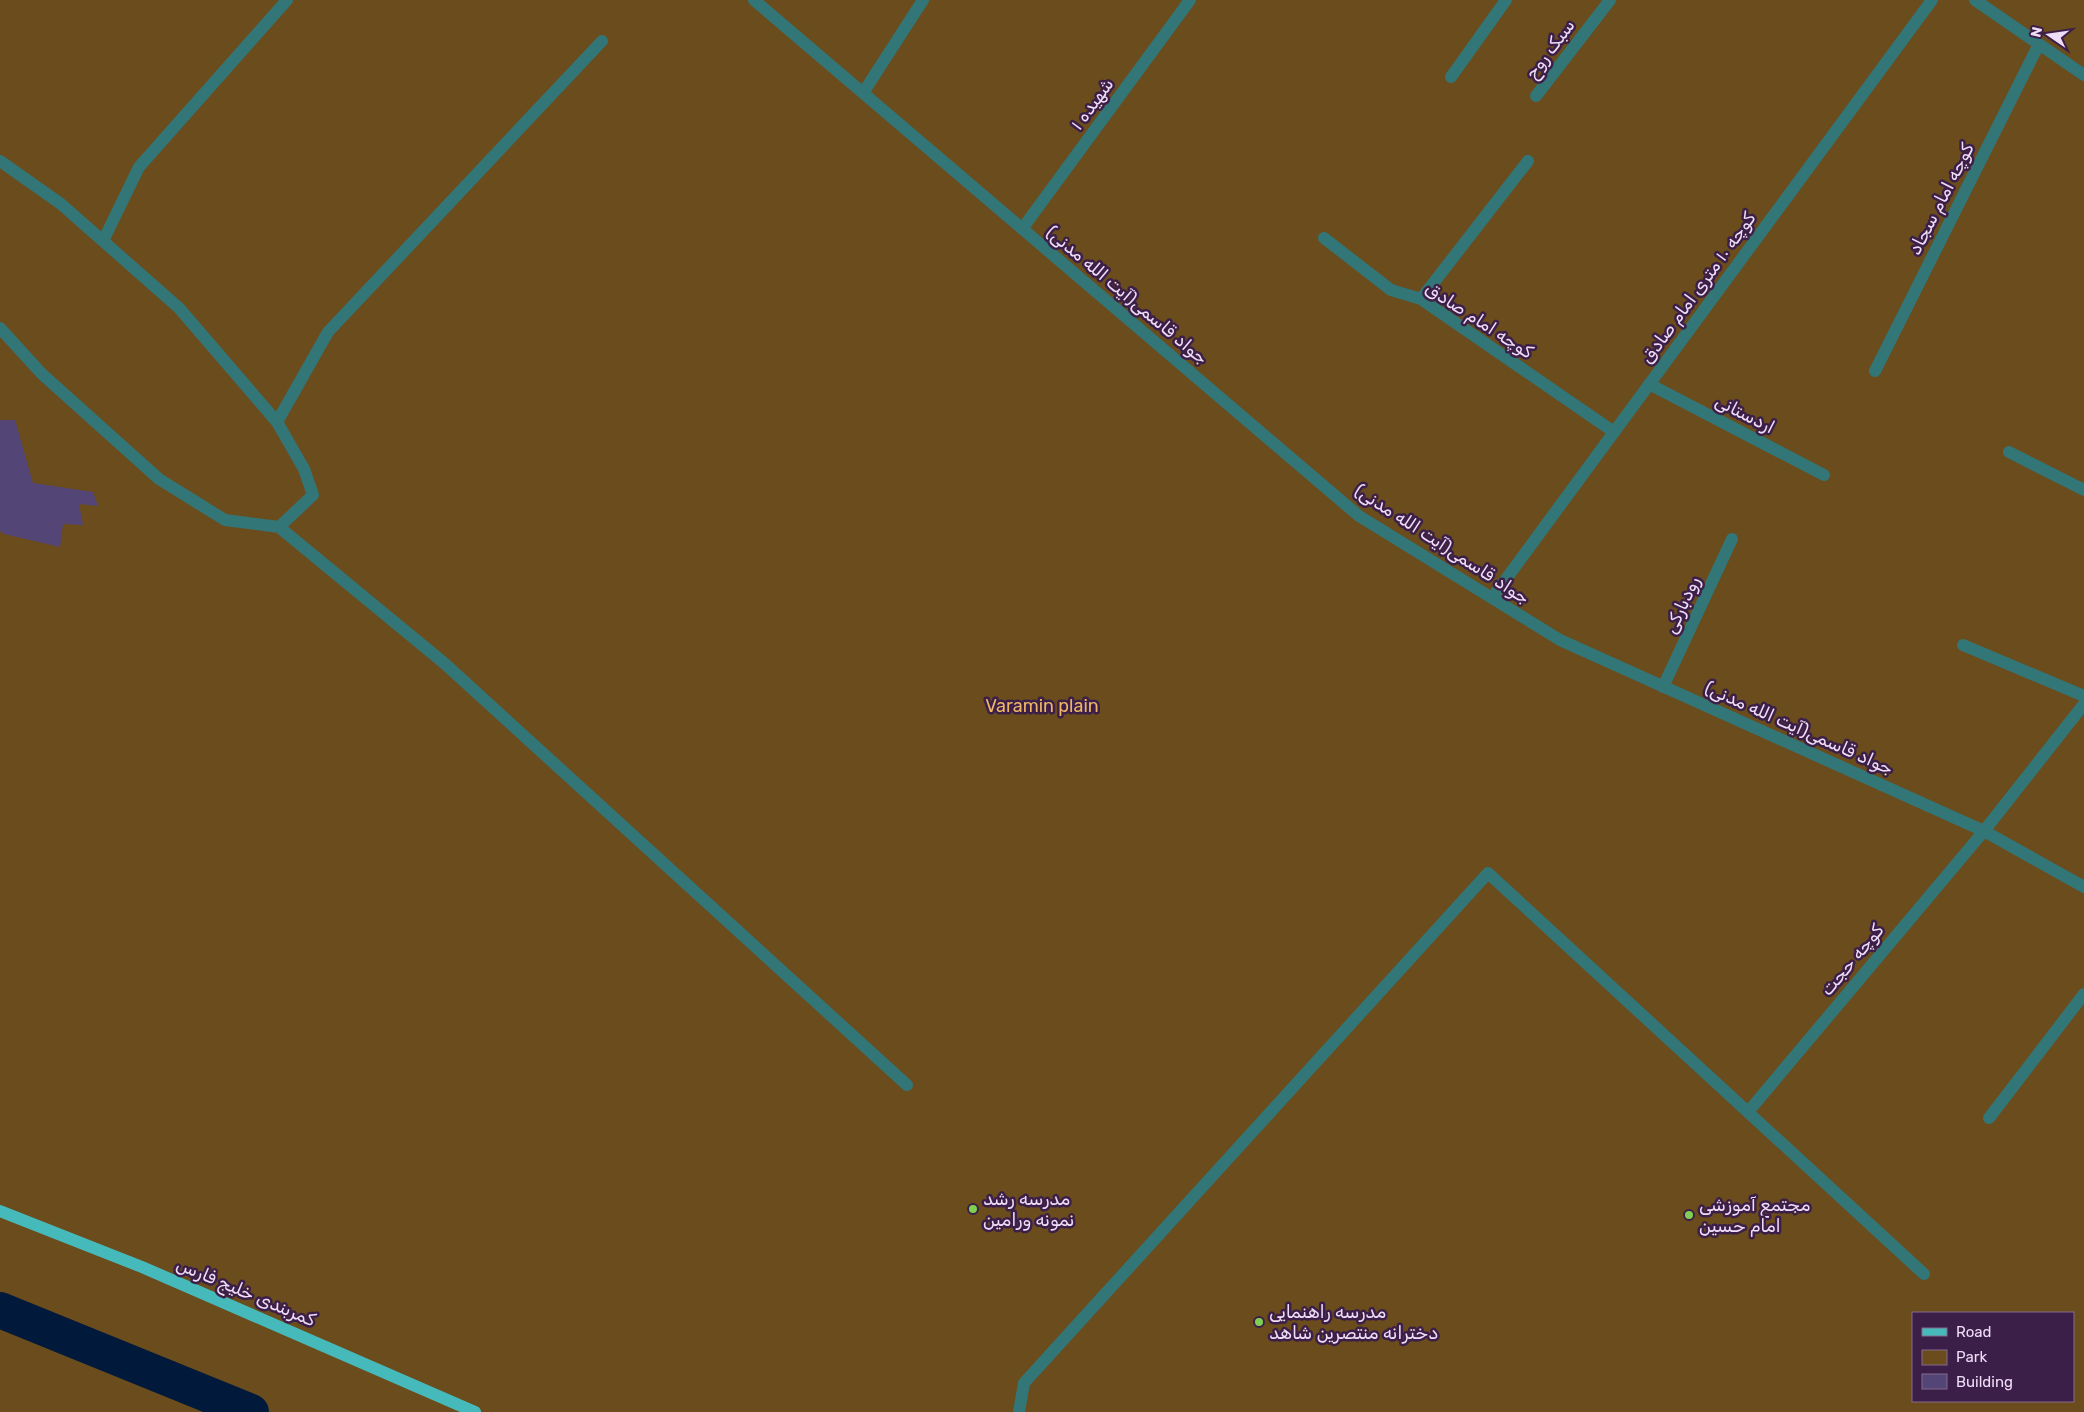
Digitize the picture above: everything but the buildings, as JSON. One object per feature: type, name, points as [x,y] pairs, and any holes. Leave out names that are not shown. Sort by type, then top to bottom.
[{"type":"main road","name":"کمربندی خلیج فارس","points":[[0,1211],[142,1267],[475,1412]]},
{"type":"street","points":[[103,241],[139,167],[287,0]]},
{"type":"street","name":"جواد قاسمی(آیت الله مدنی)","points":[[754,0],[1359,516],[1560,640],[1984,831],[2084,887]]},
{"type":"street","points":[[863,93],[923,0]]},
{"type":"street","name":"شهیده ۱","points":[[1022,229],[1190,0]]},
{"type":"street","points":[[1451,77],[1506,0]]},
{"type":"street","name":"سبک روح","points":[[1536,96],[1610,0]]},
{"type":"street","name":"کوچه ۱۰ متری امام صادق","points":[[1492,598],[1932,0]]},
{"type":"street","points":[[1975,0],[2084,75]]},
{"type":"street","points":[[277,422],[328,332],[602,41]]},
{"type":"street","name":"کوچه امام سجاد","points":[[1875,371],[2039,44]]},
{"type":"street","points":[[0,161],[61,204],[179,308],[277,422],[304,469],[313,495],[279,527]]},
{"type":"street","points":[[1421,299],[1528,161]]},
{"type":"street","name":"کوچه امام صادق","points":[[1324,238],[1391,290],[1421,299],[1614,432]]},
{"type":"street","points":[[0,328],[42,374],[159,479],[225,520],[279,527],[444,663],[907,1085]]},
{"type":"street","name":"اردستانی","points":[[1649,384],[1824,475]]},
{"type":"street","points":[[2009,452],[2084,490]]},
{"type":"street","name":"رودبارکی","points":[[1663,686],[1732,539]]},
{"type":"street","points":[[1963,644],[2084,696]]},
{"type":"street","name":"کوچه حجت","points":[[1748,1112],[1984,831],[2084,704]]},
{"type":"street","points":[[1019,1412],[1024,1383],[1488,873],[1924,1274]]},
{"type":"street","points":[[1989,1118],[2084,994]]},
{"type":"green space","name":"Varamin plain","points":[[0,0],[2084,0],[2084,1412],[0,1412]]},
{"type":"waterway","points":[[0,1310],[251,1412]]},
{"type":"place","name":"مدرسه رشد نمونه ورامین","points":[[973,1209]]},
{"type":"place","name":"مجتمع آموزشی امام حسین","points":[[1689,1215]]},
{"type":"place","name":"مدرسه راهنمایی دخترانه منتصرین شاهد","points":[[1259,1322]]}]
